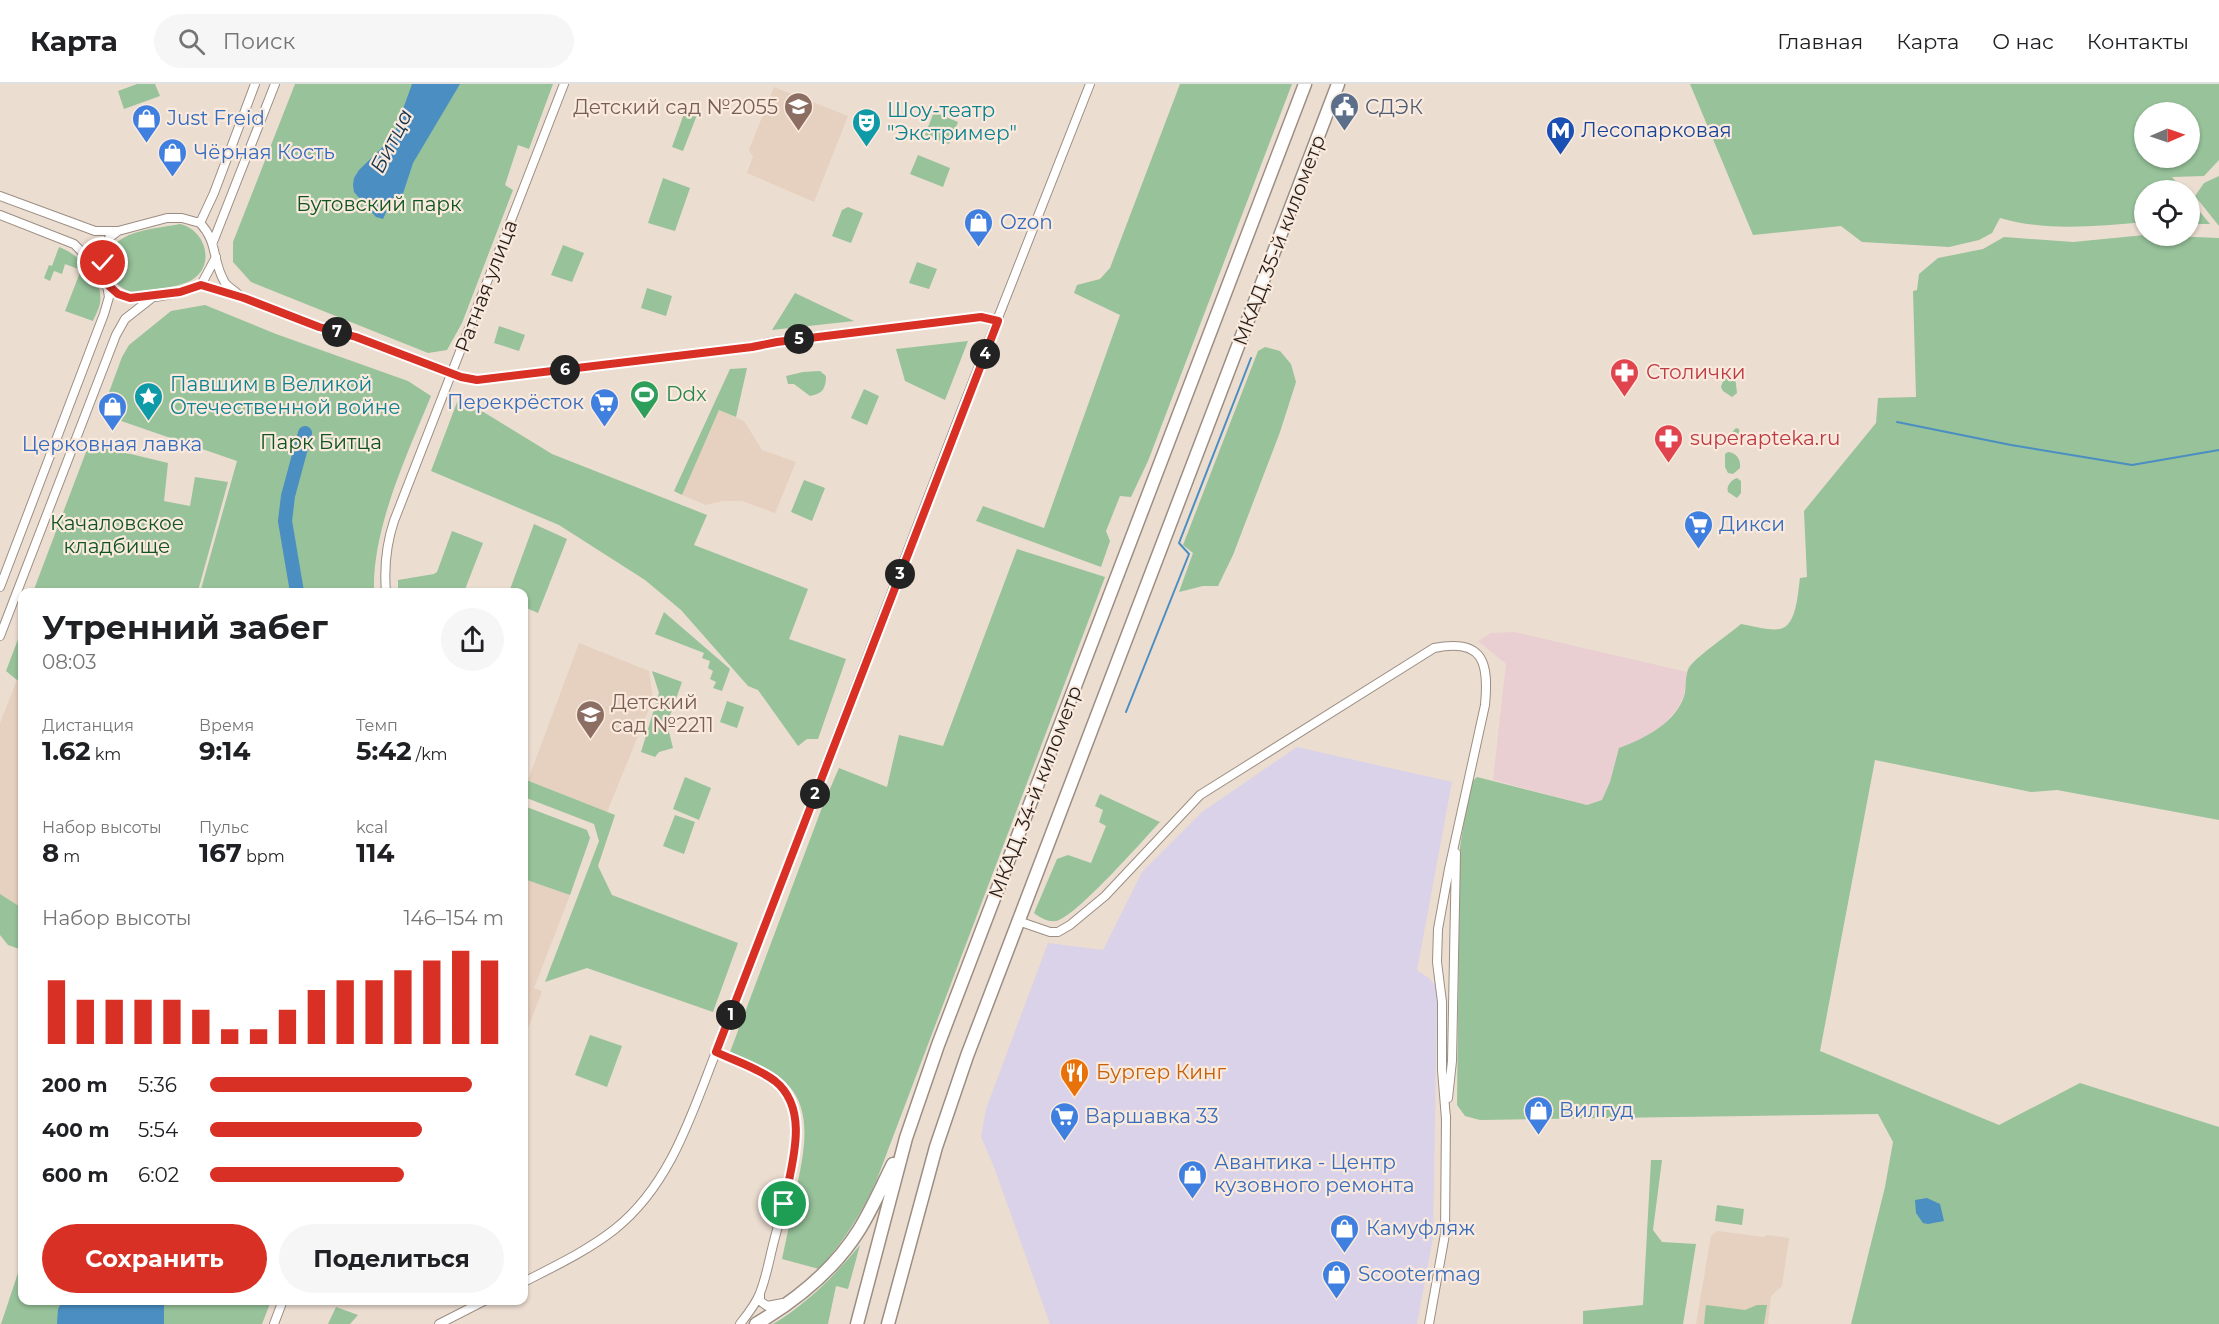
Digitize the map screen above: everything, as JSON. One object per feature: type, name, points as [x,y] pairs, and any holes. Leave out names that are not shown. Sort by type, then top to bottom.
[{"type":"highway","name":"МКАД, 35-й километр","points":[[1203,351],[1305,84]]},
{"type":"highway","name":"МКАД, 35-й километр","points":[[1232,363],[1338,84]]},
{"type":"highway","name":"МКАД, 34-й километр","points":[[857,1324],[906,1138],[921,1093],[1203,351]]},
{"type":"highway","name":"МКАД, 34-й километр","points":[[888,1324],[950,1103],[1232,363]]},
{"type":"highway","points":[[756,1324],[791,1301],[822,1274],[861,1226],[893,1163],[921,1093]]},
{"type":"street","points":[[200,222],[214,193],[255,84]]},
{"type":"street","points":[[213,242],[275,84]]},
{"type":"street","name":"Ратная улица","points":[[386,588],[385,562],[389,535],[564,84]]},
{"type":"street","points":[[528,1280],[590,1247],[615,1229],[649,1194],[679,1145],[1090,84]]},
{"type":"street","points":[[0,196],[95,231],[118,231]]},
{"type":"street","points":[[0,215],[74,244],[105,276]]},
{"type":"street","points":[[0,587],[105,314],[109,297],[102,254],[109,238],[118,231],[141,223],[167,218],[182,218],[200,222],[213,242],[224,283],[244,298]]},
{"type":"street","points":[[201,285],[216,257]]},
{"type":"street","points":[[108,285],[118,294],[130,298],[153,297],[201,285],[244,298],[319,327],[350,335],[473,380],[981,317],[998,321]]},
{"type":"street","points":[[18,588],[116,335],[125,319],[153,297]]},
{"type":"street","points":[[0,636],[18,589]]},
{"type":"street","points":[[1018,921],[1050,932],[1058,932],[1070,925],[1105,896],[1200,795],[1434,648],[1463,646],[1473,652],[1481,660],[1486,670],[1485,705],[1440,914],[1437,947],[1442,1002],[1442,1070],[1446,1119],[1445,1234],[1429,1324]]},
{"type":"street","points":[[1446,1119],[1452,1061],[1456,839]]},
{"type":"street","points":[[716,1052],[763,1073],[774,1081],[783,1090],[795,1114],[795,1146],[786,1193],[760,1294],[760,1301],[766,1306],[791,1301]]},
{"type":"street","points":[[740,1324],[760,1294]]},
{"type":"street","points":[[274,1324],[281,1305]]},
{"type":"street","points":[[439,1324],[476,1305]]},
{"type":"shaded area","name":"Детский сад №2055","points":[[774,87],[848,116],[814,202],[747,173],[753,157],[749,150]]},
{"type":"shaded area","points":[[719,410],[744,421],[762,450],[796,462],[775,513],[742,501],[723,501],[706,505],[682,495]]},
{"type":"shaded area","points":[[1514,632],[1687,672],[1684,695],[1678,708],[1661,727],[1638,741],[1619,748],[1603,800],[1587,805],[1493,780],[1506,664],[1478,641],[1491,633]]},
{"type":"shaded area","name":"Детский сад №2211","points":[[579,643],[649,671],[653,699],[607,812],[528,780]]},
{"type":"shaded area","points":[[18,680],[18,905],[0,894],[0,723]]},
{"type":"shaded area","points":[[1297,747],[1452,782],[1417,970],[1430,979],[1437,988],[1437,1005],[1433,1238],[1417,1324],[1050,1324],[994,1167],[981,1137],[986,1109],[1048,943],[1103,950],[1142,872],[1202,812]]},
{"type":"shaded area","points":[[528,880],[570,895],[534,988],[542,991],[528,1028]]},
{"type":"shaded area","points":[[1717,1231],[1789,1238],[1782,1286],[1771,1296],[1768,1324],[1696,1324],[1711,1236]]},
{"type":"green space","points":[[137,84],[155,84],[160,96],[124,109],[118,91]]},
{"type":"green space","name":"Бутовский парк","points":[[295,84],[553,84],[529,149],[518,145],[505,185],[513,190],[462,323],[447,350],[428,353],[251,282],[233,262],[233,242]]},
{"type":"green space","points":[[1180,84],[1292,84],[1148,461],[1131,497],[1120,496],[1106,531],[1110,541],[1101,567],[976,521],[983,506],[1044,528],[1120,315],[1074,293],[1077,285],[1100,279],[1110,268]]},
{"type":"green space","points":[[1690,84],[2219,84],[2219,160],[2204,176],[2172,177],[2175,180],[2134,180],[2134,223],[2054,226],[2000,218],[1992,233],[1979,240],[1949,247],[1862,242],[1841,226],[1753,235]]},
{"type":"green space","points":[[685,111],[697,115],[683,151],[672,147]]},
{"type":"green space","points":[[934,112],[958,122],[949,144],[925,135]]},
{"type":"green space","points":[[918,155],[950,168],[943,187],[910,174]]},
{"type":"green space","points":[[2219,176],[2219,226],[2200,202],[2200,189],[2204,183]]},
{"type":"green space","points":[[663,178],[690,188],[675,231],[648,223]]},
{"type":"green space","points":[[848,207],[863,213],[851,243],[832,236],[842,210]]},
{"type":"green space","points":[[2200,212],[2210,224],[2200,224]]},
{"type":"green space","points":[[180,224],[197,234],[205,250],[203,268],[197,276],[182,284],[139,292],[130,291],[116,283],[108,267],[110,251],[115,244],[137,232]]},
{"type":"green space","points":[[2134,236],[2134,246],[2200,246],[2200,237],[2219,238],[2219,820],[2057,790],[2031,792],[1875,760],[1820,1051],[1999,1125],[2080,1083],[2219,1127],[2219,1324],[1851,1324],[1885,1187],[1893,1142],[1878,1114],[1480,1120],[1465,1116],[1457,1105],[1460,847],[1470,783],[1477,777],[1587,805],[1602,800],[1610,782],[1619,748],[1659,728],[1675,713],[1685,693],[1688,669],[1695,661],[1741,624],[1780,629],[1790,622],[1796,607],[1800,578],[1807,577],[1804,511],[1876,423],[1878,398],[1916,397],[1913,291],[1917,290],[1919,274],[1938,258],[1983,249],[2004,237],[2073,242]]},
{"type":"green space","points":[[563,245],[584,253],[572,282],[551,275]]},
{"type":"green space","points":[[59,247],[75,256],[94,276],[100,294],[100,303],[93,321],[65,311],[81,270],[65,264],[62,274],[54,271],[50,281],[44,278],[49,265],[52,266]]},
{"type":"green space","points":[[917,262],[937,269],[929,289],[909,283]]},
{"type":"green space","points":[[647,288],[672,296],[666,316],[641,308]]},
{"type":"green space","points":[[795,293],[854,321],[772,330]]},
{"type":"green space","name":"Парк Битца","points":[[205,305],[276,334],[408,381],[431,396],[402,467],[385,517],[375,568],[374,588],[201,588],[237,461],[101,414],[122,357],[129,345],[171,311]]},
{"type":"green space","points":[[499,326],[525,335],[519,351],[494,343]]},
{"type":"green space","points":[[968,341],[945,400],[905,381],[896,349]]},
{"type":"green space","points":[[1265,347],[1280,351],[1291,364],[1296,382],[1280,432],[1233,555],[1218,586],[1203,586],[1179,592],[1193,553],[1183,545],[1258,351]]},
{"type":"green space","points":[[747,368],[736,417],[719,410],[682,495],[674,491],[730,369]]},
{"type":"green space","points":[[820,371],[826,376],[826,381],[824,388],[818,394],[810,396],[794,384],[788,384],[786,376]]},
{"type":"green space","points":[[1730,374],[1735,376],[1737,393],[1732,397],[1721,387],[1724,378]]},
{"type":"green space","points":[[864,389],[879,396],[867,425],[851,418]]},
{"type":"green space","points":[[459,397],[552,454],[707,515],[694,545],[808,589],[789,639],[846,659],[818,739],[807,739],[798,746],[758,690],[748,686],[681,610],[645,580],[559,525],[431,471]]},
{"type":"green space","points":[[1736,428],[1739,429],[1740,438],[1733,446],[1725,439]]},
{"type":"green space","name":"Качаловское кладбище","points":[[89,444],[168,463],[164,501],[190,506],[195,477],[228,482],[199,588],[35,588]]},
{"type":"green space","points":[[1728,452],[1736,455],[1740,462],[1740,468],[1733,474],[1728,473],[1725,467],[1725,454]]},
{"type":"green space","points":[[1737,478],[1741,481],[1741,493],[1737,498],[1728,492],[1728,488]]},
{"type":"green space","points":[[804,480],[825,488],[812,521],[791,512]]},
{"type":"green space","points":[[534,524],[567,539],[538,613],[528,609],[528,588],[510,588]]},
{"type":"green space","points":[[452,531],[483,543],[466,588],[398,588],[398,580],[437,572]]},
{"type":"green space","points":[[1017,549],[1105,577],[877,1179],[852,1226],[819,1269],[782,1259],[804,1148],[800,1104],[793,1092],[777,1075],[730,1052],[839,768],[887,787],[899,735],[943,746]]},
{"type":"green space","points":[[664,612],[730,669],[722,691],[713,688],[716,682],[710,679],[713,671],[708,668],[710,661],[702,658],[704,653],[655,634]]},
{"type":"green space","points":[[18,639],[18,680],[6,671]]},
{"type":"green space","points":[[652,671],[682,682],[667,724],[673,748],[659,752],[655,757],[641,752],[659,693]]},
{"type":"green space","points":[[727,701],[744,707],[737,728],[720,722]]},
{"type":"green space","points":[[685,777],[711,788],[699,820],[673,809]]},
{"type":"green space","points":[[528,781],[615,815],[598,866],[612,895],[738,943],[713,1012],[587,968],[545,982],[599,841],[594,824],[528,799]]},
{"type":"green space","points":[[1100,794],[1160,822],[1078,907],[1056,921],[1044,919],[1034,913],[1057,859],[1068,855],[1091,863],[1106,826],[1099,822],[1103,810],[1095,806]]},
{"type":"green space","points":[[528,808],[587,830],[590,838],[570,895],[528,880]]},
{"type":"green space","points":[[675,815],[695,822],[684,854],[663,846]]},
{"type":"green space","points":[[0,894],[18,905],[18,949],[8,945],[0,935]]},
{"type":"green space","points":[[590,1035],[622,1046],[607,1087],[575,1075]]},
{"type":"green space","points":[[1651,1160],[1662,1160],[1653,1230],[1662,1242],[1696,1244],[1683,1324],[1583,1324],[1583,1311],[1643,1305]]},
{"type":"green space","points":[[1717,1205],[1744,1209],[1742,1225],[1715,1221]]},
{"type":"green space","points":[[860,1245],[848,1289],[836,1286],[828,1324],[773,1324],[820,1288]]},
{"type":"green space","points":[[18,1273],[18,1305],[269,1305],[262,1324],[1,1324]]},
{"type":"green space","points":[[1706,1305],[1745,1310],[1757,1305],[1767,1305],[1764,1324],[1704,1324]]},
{"type":"green space","points":[[336,1307],[358,1315],[350,1324],[328,1324]]},
{"type":"water","points":[[412,84],[460,84],[413,163],[398,209],[387,210],[383,219],[376,217],[354,192],[354,178],[359,170],[393,137]]},
{"type":"water","points":[[1927,1198],[1940,1204],[1944,1221],[1923,1223],[1916,1213],[1915,1200]]},
{"type":"water","points":[[60,1305],[164,1305],[164,1324],[57,1324]]},
{"type":"waterway","points":[[1126,712],[1189,554],[1179,543],[1251,358]]},
{"type":"waterway","points":[[1897,422],[2011,445],[2132,465],[2219,450]]},
{"type":"waterway","name":"Битца","points":[[296,588],[285,521],[288,496],[305,433]]},
{"type":"place","name":"Детский сад №2055","points":[[799,132]]},
{"type":"place","name":"СДЭК","points":[[1344,132]]},
{"type":"place","name":"Just Freid","points":[[146,144]]},
{"type":"place","name":"Шоу-театр \"Экстример\"","points":[[866,148]]},
{"type":"place","name":"Лесопарковая","points":[[1560,156]]},
{"type":"place","name":"Чёрная Кость","points":[[173,178]]},
{"type":"place","name":"Ozon","points":[[979,248]]},
{"type":"place","name":"Столички","points":[[1625,398]]},
{"type":"place","name":"Ddx","points":[[645,420]]},
{"type":"place","name":"Павшим в Великой Отечественной войне","points":[[149,422]]},
{"type":"place","name":"Перекрёсток","points":[[605,428]]},
{"type":"place","name":"Церковная лавка","points":[[112,432]]},
{"type":"place","name":"superapteka.ru","points":[[1669,464]]},
{"type":"place","name":"Дикси","points":[[1698,550]]},
{"type":"place","name":"Детский сад №2211","points":[[590,740]]},
{"type":"place","name":"Бургер Кинг","points":[[1075,1098]]},
{"type":"place","name":"Вилгуд","points":[[1538,1136]]},
{"type":"place","name":"Варшавка 33","points":[[1064,1142]]},
{"type":"place","name":"Авантика - Центр кузовного ремонта","points":[[1193,1200]]},
{"type":"place","name":"Камуфляж","points":[[1345,1254]]},
{"type":"place","name":"Scootermag","points":[[1337,1300]]},
{"type":"route","points":[[103,263],[108,285],[118,294],[130,298],[153,297],[191,290],[201,285],[244,298],[319,327],[356,337],[461,377],[477,380],[981,317],[998,321],[957,422],[716,1052],[763,1073],[783,1090],[790,1101],[795,1114],[795,1146],[784,1204]]}]
